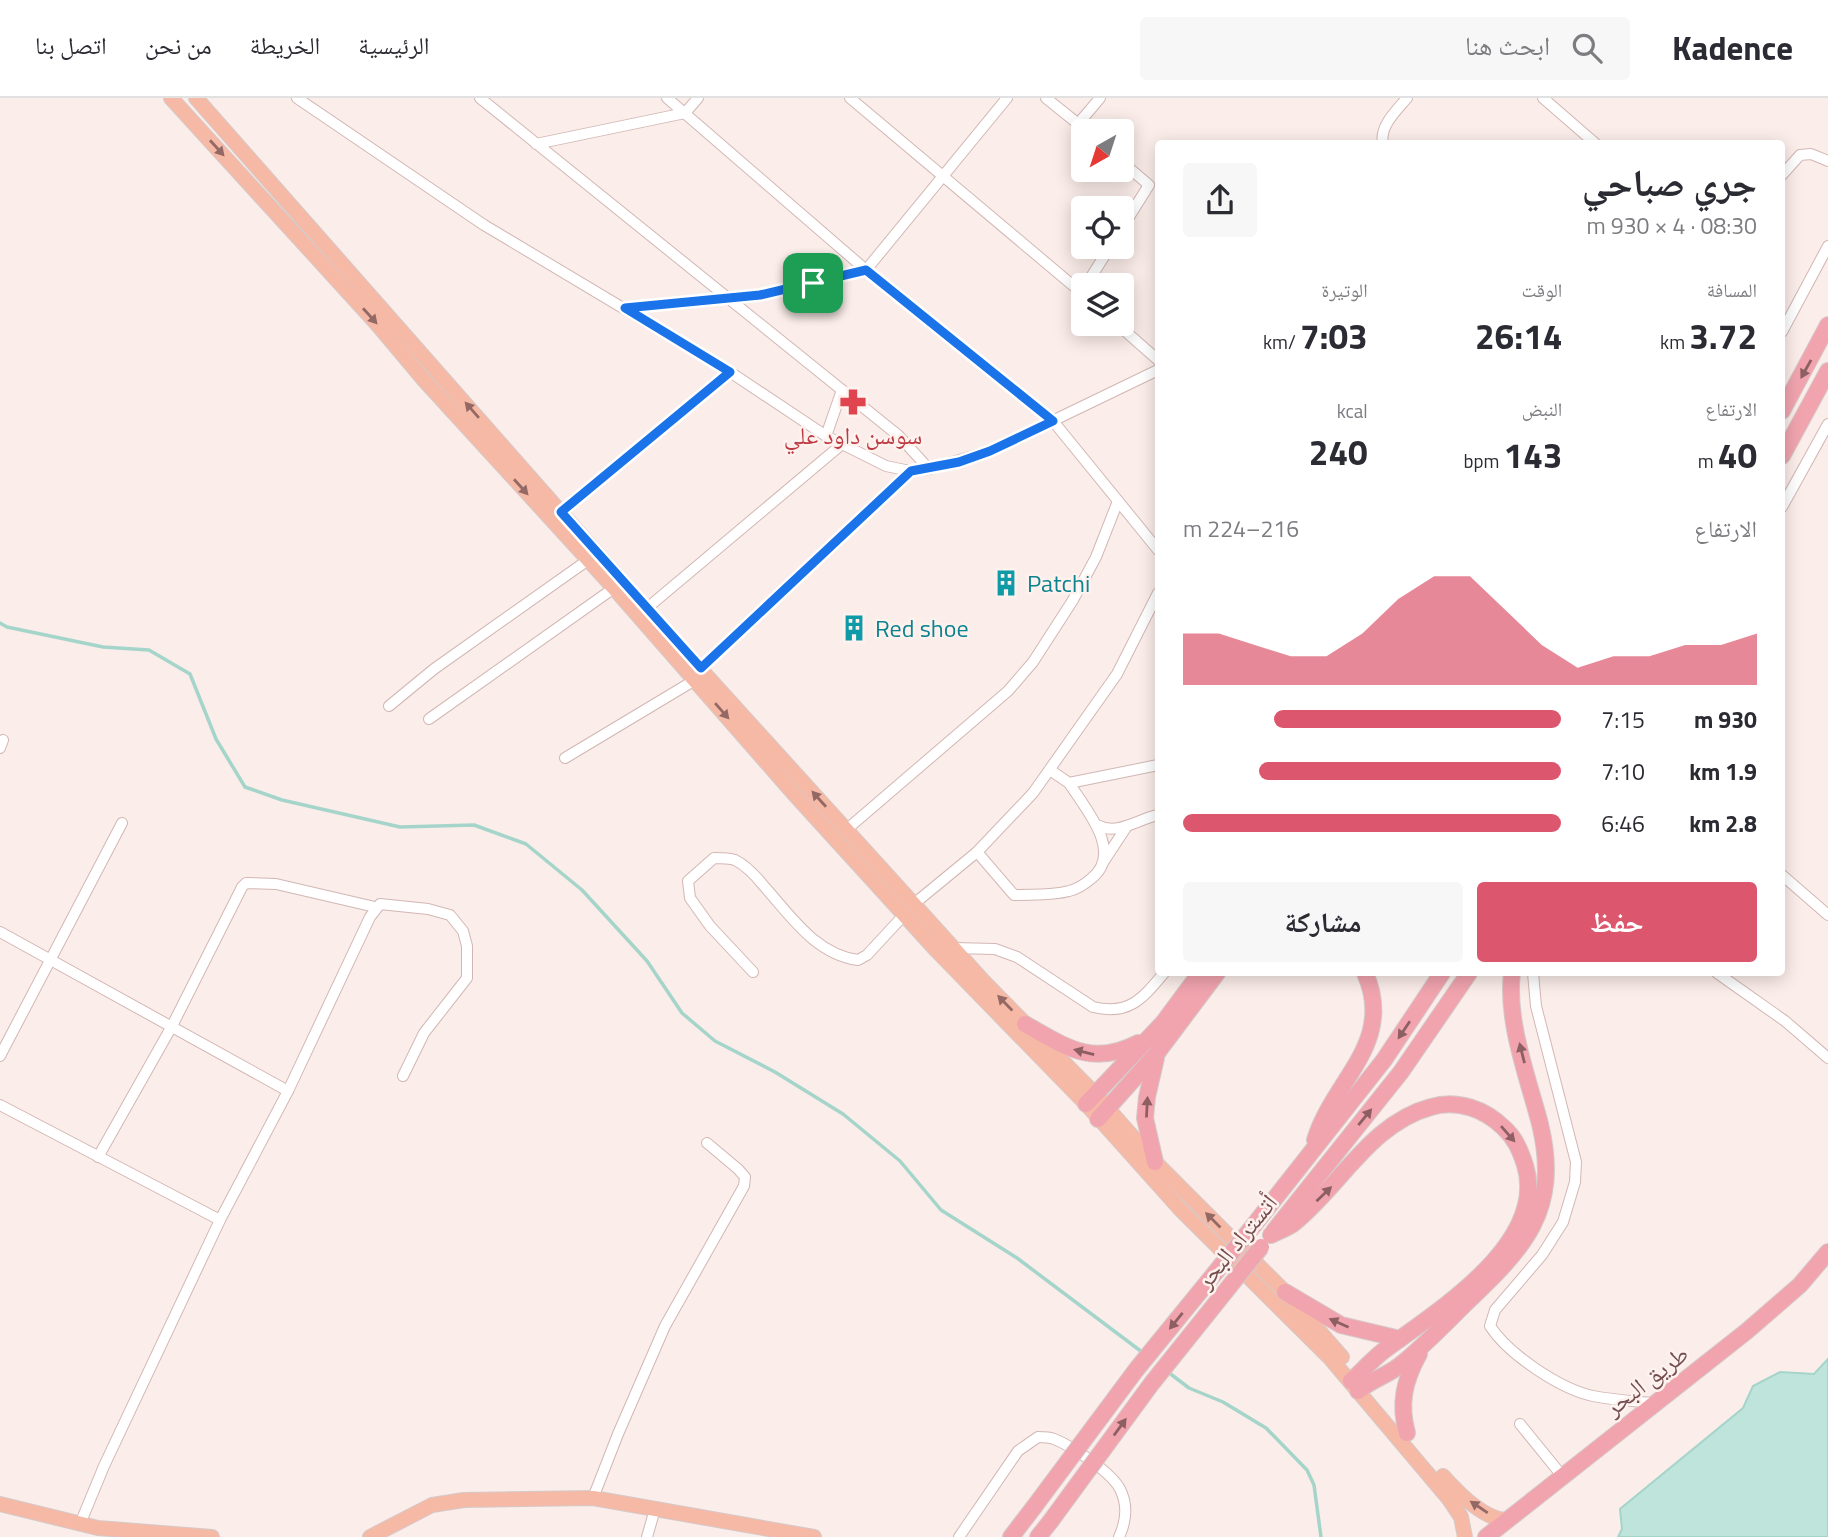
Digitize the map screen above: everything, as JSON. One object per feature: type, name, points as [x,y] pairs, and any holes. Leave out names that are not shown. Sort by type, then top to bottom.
[{"type":"highway","points":[[1785,405],[1828,325]]},
{"type":"highway","points":[[1785,450],[1828,371]]},
{"type":"highway","points":[[1090,1099],[1163,1023],[1198,976]]},
{"type":"highway","points":[[1103,1114],[1157,1053],[1215,976]]},
{"type":"highway","points":[[1311,1151],[1322,1120],[1362,1056],[1374,1022],[1374,999],[1366,976]]},
{"type":"highway","name":"أتستراد البحر","points":[[1011,1537],[1136,1370],[1384,1060],[1440,976]]},
{"type":"highway","name":"أتستراد البحر","points":[[1038,1537],[1152,1384],[1401,1072],[1467,976]]},
{"type":"highway","points":[[1358,1383],[1383,1377],[1425,1343],[1513,1257],[1539,1213],[1546,1189],[1544,1142],[1515,1027],[1512,976]]},
{"type":"highway","points":[[1025,1024],[1061,1045],[1095,1055],[1124,1050],[1147,1039]]},
{"type":"highway","points":[[1155,1161],[1145,1118],[1157,1053]]},
{"type":"highway","points":[[1266,1241],[1293,1224],[1337,1182],[1378,1137],[1396,1122],[1412,1114],[1432,1106],[1452,1104],[1483,1112],[1515,1140],[1528,1176],[1528,1197],[1523,1217],[1514,1234],[1457,1297],[1373,1359],[1358,1383]]},
{"type":"highway","name":"طريق البحر","points":[[1486,1537],[1773,1308],[1800,1284],[1828,1252]]},
{"type":"highway","points":[[1285,1292],[1341,1325],[1400,1339]]},
{"type":"highway","points":[[1407,1433],[1403,1420],[1407,1375],[1425,1343]]},
{"type":"main road","points":[[170,98],[588,560],[846,830],[1025,1024],[1180,1209],[1407,1433],[1455,1490],[1497,1519],[1504,1520]]},
{"type":"main road","points":[[195,98],[646,609],[794,794],[904,915],[1090,1099]]},
{"type":"main road","points":[[1103,1114],[1155,1161],[1285,1292],[1449,1499],[1461,1517],[1465,1537]]},
{"type":"main road","points":[[370,1537],[432,1505],[443,1503],[464,1500],[593,1498],[655,1509],[757,1533],[814,1537]]},
{"type":"main road","points":[[0,1504],[80,1524],[96,1532],[212,1537]]},
{"type":"street","points":[[298,98],[484,225],[730,372],[841,445],[886,466],[911,471],[929,469],[990,451],[1155,371]]},
{"type":"street","points":[[480,98],[733,299],[791,350],[899,436],[929,469]]},
{"type":"street","points":[[667,98],[866,270],[1053,421],[1155,546]]},
{"type":"street","points":[[536,144],[685,113],[698,98]]},
{"type":"street","points":[[850,98],[1071,280]]},
{"type":"street","points":[[625,308],[760,295],[866,270],[1007,98]]},
{"type":"street","points":[[1046,98],[1071,119]]},
{"type":"street","points":[[1087,119],[1100,98]]},
{"type":"street","points":[[1382,140],[1385,127],[1408,98]]},
{"type":"street","points":[[1543,98],[1590,140]]},
{"type":"street","points":[[1785,172],[1800,155],[1811,154],[1828,161]]},
{"type":"street","points":[[1134,172],[1149,185],[1134,209]]},
{"type":"street","points":[[1785,326],[1828,246]]},
{"type":"street","points":[[1131,336],[1155,357]]},
{"type":"street","points":[[561,512],[730,372]]},
{"type":"street","points":[[826,436],[842,390]]},
{"type":"street","points":[[1785,502],[1828,424]]},
{"type":"street","points":[[646,609],[841,445]]},
{"type":"street","points":[[565,758],[698,674],[911,471]]},
{"type":"street","points":[[846,830],[1008,691],[1033,662],[1073,600],[1096,557],[1118,501]]},
{"type":"street","points":[[389,706],[434,669],[588,560]]},
{"type":"street","points":[[429,719],[614,588]]},
{"type":"street","points":[[915,904],[977,852],[1051,770],[1117,674],[1155,599]]},
{"type":"street","points":[[1069,783],[1155,766]]},
{"type":"street","points":[[1051,770],[1069,783],[1097,825],[1105,852],[1104,861]]},
{"type":"street","points":[[1097,825],[1106,830],[1155,816]]},
{"type":"street","points":[[0,1056],[122,823]]},
{"type":"street","points":[[977,852],[1014,895],[1044,895],[1070,891],[1082,887],[1098,874],[1127,826]]},
{"type":"street","points":[[753,972],[710,926],[690,898],[688,881],[714,858],[732,859],[747,866],[804,932],[821,946],[846,958],[858,960],[867,955],[904,915]]},
{"type":"street","points":[[1785,878],[1828,915]]},
{"type":"street","points":[[98,1157],[172,1026],[246,883],[276,884],[374,908]]},
{"type":"street","points":[[80,1524],[104,1466],[220,1220],[288,1091],[374,908],[386,903],[450,915],[463,931],[467,946],[467,978],[424,1033],[403,1076]]},
{"type":"street","points":[[0,932],[288,1091]]},
{"type":"street","points":[[953,948],[995,949],[1017,957],[1093,1007],[1106,1010],[1121,1010],[1134,1003],[1161,976]]},
{"type":"street","points":[[1533,976],[1536,1006],[1576,1162],[1575,1182],[1563,1222],[1555,1237],[1495,1310],[1490,1326],[1511,1350],[1530,1365],[1570,1387],[1591,1396],[1653,1403]]},
{"type":"street","points":[[1721,976],[1785,1021],[1828,1058]]},
{"type":"street","points":[[0,1105],[220,1220]]},
{"type":"street","points":[[593,1498],[665,1326],[744,1186],[745,1177],[707,1143]]},
{"type":"street","points":[[1520,1424],[1563,1477]]},
{"type":"street","points":[[959,1537],[1018,1451],[1038,1437],[1052,1438],[1086,1458],[1111,1478],[1119,1489],[1125,1507],[1125,1525],[1119,1537]]},
{"type":"street","points":[[647,1537],[655,1509]]},
{"type":"water","points":[[1828,1359],[1828,1537],[1618,1537],[1622,1529],[1620,1509],[1743,1408],[1753,1386],[1780,1372],[1814,1374]]},
{"type":"waterway","points":[[0,623],[7,627],[103,647],[149,650],[190,674],[216,739],[245,787],[282,800],[400,827],[474,825],[526,844],[582,890],[647,961],[682,1013],[715,1041],[775,1072],[843,1114],[900,1161],[941,1210],[1017,1258],[1142,1352]]},
{"type":"waterway","points":[[1168,1372],[1189,1388],[1223,1402],[1266,1428],[1307,1470],[1314,1485],[1321,1537]]},
{"type":"place","name":"سوسن داود علي","points":[[853,402]]},
{"type":"place","name":"Patchi","points":[[1006,583]]},
{"type":"place","name":"Red shoe","points":[[854,628]]},
{"type":"route","points":[[866,270],[1053,421],[990,451],[959,462],[911,471],[701,668],[561,512],[730,372],[625,308],[733,299],[813,283],[866,270]]}]
